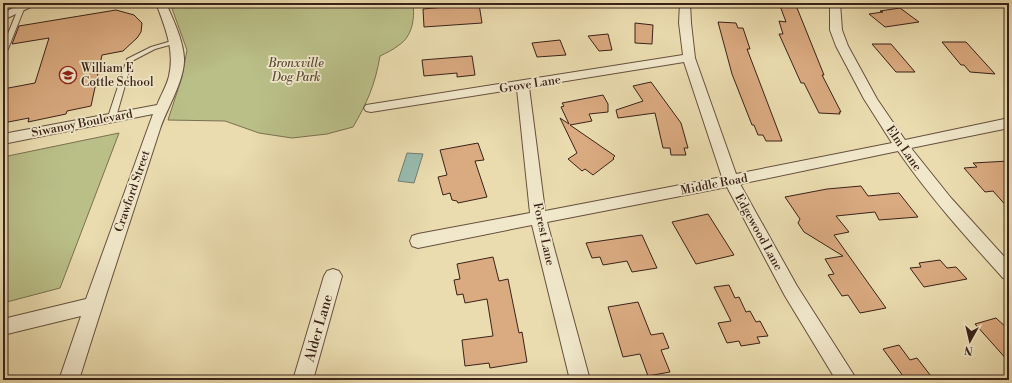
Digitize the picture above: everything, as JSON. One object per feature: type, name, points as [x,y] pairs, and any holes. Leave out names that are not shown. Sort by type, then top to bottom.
[{"type":"street","points":[[3,18],[31,3]]},
{"type":"street","name":"Crawford Street","points":[[69,380],[93,305],[161,108],[175,77],[178,58],[161,3]]},
{"type":"street","name":"Edgewood Lane","points":[[685,3],[685,23],[689,58],[731,181],[792,291],[846,380]]},
{"type":"street","name":"Elm Lane","points":[[835,3],[836,30],[845,51],[863,87],[901,146],[918,170],[1009,273]]},
{"type":"street","name":"Grove Lane","points":[[371,108],[689,58]]},
{"type":"street","name":"Forest Lane","points":[[523,85],[538,218],[580,380]]},
{"type":"street","name":"Siwanoy Boulevard","points":[[3,139],[161,108]]},
{"type":"street","name":"Middle Road","points":[[418,241],[731,181],[1009,123]]},
{"type":"street","name":"Alder Lane","points":[[303,380],[333,276]]},
{"type":"street","points":[[3,327],[93,305]]},
{"type":"lane","points":[[5,49],[21,9]]},
{"type":"lane","points":[[112,117],[129,60],[153,48],[174,42]]},
{"type":"green space","name":"Bronxville Dog Park","points":[[170,3],[409,3],[413,5],[413,21],[410,32],[403,42],[380,56],[376,76],[370,93],[353,127],[327,134],[292,138],[259,133],[225,121],[168,120],[182,77],[187,50]]},
{"type":"green space","points":[[119,133],[60,288],[3,303],[3,157]]},
{"type":"water","points":[[407,153],[423,154],[414,183],[398,181]]},
{"type":"building","points":[[779,3],[795,3],[824,75],[822,75],[841,112],[839,112],[840,114],[819,113],[804,83],[801,83],[779,34],[783,34],[779,21],[786,22]]},
{"type":"building","points":[[479,4],[482,23],[424,27],[423,9]]},
{"type":"building","points":[[900,8],[919,22],[885,27],[869,14],[883,12],[880,11]]},
{"type":"building","name":"William E Cottle School","points":[[116,10],[134,15],[142,23],[141,32],[137,38],[123,51],[102,55],[91,106],[67,111],[66,114],[28,122],[29,118],[3,123],[3,89],[35,83],[49,38],[12,44],[19,26]]},
{"type":"building","points":[[718,22],[736,23],[738,28],[743,28],[750,49],[747,49],[782,141],[766,141],[763,135],[758,135],[754,125],[752,125],[732,74]]},
{"type":"building","points":[[635,23],[653,25],[652,44],[635,43]]},
{"type":"building","points":[[608,34],[612,50],[599,51],[588,36]]},
{"type":"building","points":[[560,40],[566,55],[537,57],[532,43]]},
{"type":"building","points":[[942,42],[966,42],[995,74],[970,72],[964,65],[961,65]]},
{"type":"building","points":[[872,44],[891,44],[915,72],[896,72]]},
{"type":"building","points":[[472,56],[475,75],[457,77],[457,73],[424,76],[422,60]]},
{"type":"building","points":[[651,82],[681,123],[688,148],[684,148],[686,155],[671,155],[670,148],[663,148],[655,113],[618,118],[616,110],[643,101],[633,86]]},
{"type":"building","points":[[603,95],[608,104],[608,112],[589,114],[592,121],[570,125],[615,156],[613,158],[614,159],[593,175],[585,169],[582,171],[568,159],[577,153],[560,118],[569,124],[561,107],[564,106],[562,103]]},
{"type":"building","points":[[478,143],[484,160],[475,161],[487,197],[458,203],[457,201],[452,200],[450,193],[443,195],[438,177],[447,175],[440,150]]},
{"type":"building","points":[[1009,161],[1009,209],[993,191],[985,192],[964,168],[977,167],[973,163]]},
{"type":"building","points":[[861,186],[868,196],[899,193],[918,217],[879,220],[875,212],[836,216],[849,232],[834,235],[886,308],[860,313],[848,295],[842,296],[828,275],[834,274],[825,259],[843,256],[804,232],[798,223],[800,219],[785,197],[827,189]]},
{"type":"building","points":[[708,214],[734,255],[696,264],[672,222]]},
{"type":"building","points":[[642,235],[657,268],[632,272],[627,261],[603,265],[600,257],[592,258],[586,243]]},
{"type":"building","points":[[493,257],[499,281],[508,279],[519,333],[522,332],[527,362],[490,368],[489,363],[465,366],[462,340],[493,336],[487,299],[465,303],[463,294],[457,295],[454,280],[460,279],[457,264]]},
{"type":"building","points":[[940,260],[947,268],[956,267],[967,279],[924,287],[910,268],[921,267],[919,263]]},
{"type":"building","points":[[729,285],[735,298],[739,297],[746,312],[750,311],[756,322],[760,321],[768,336],[757,337],[760,343],[741,346],[739,341],[727,343],[718,323],[731,321],[714,287]]},
{"type":"building","points":[[638,302],[651,335],[663,333],[669,348],[661,350],[670,372],[648,376],[640,354],[623,357],[608,307]]},
{"type":"building","points":[[996,318],[1009,330],[1009,362],[975,324]]},
{"type":"building","points":[[899,345],[910,360],[917,358],[934,380],[906,380],[883,349]]},
{"type":"place","name":"William E Cottle School","points":[[68,75]]}]
